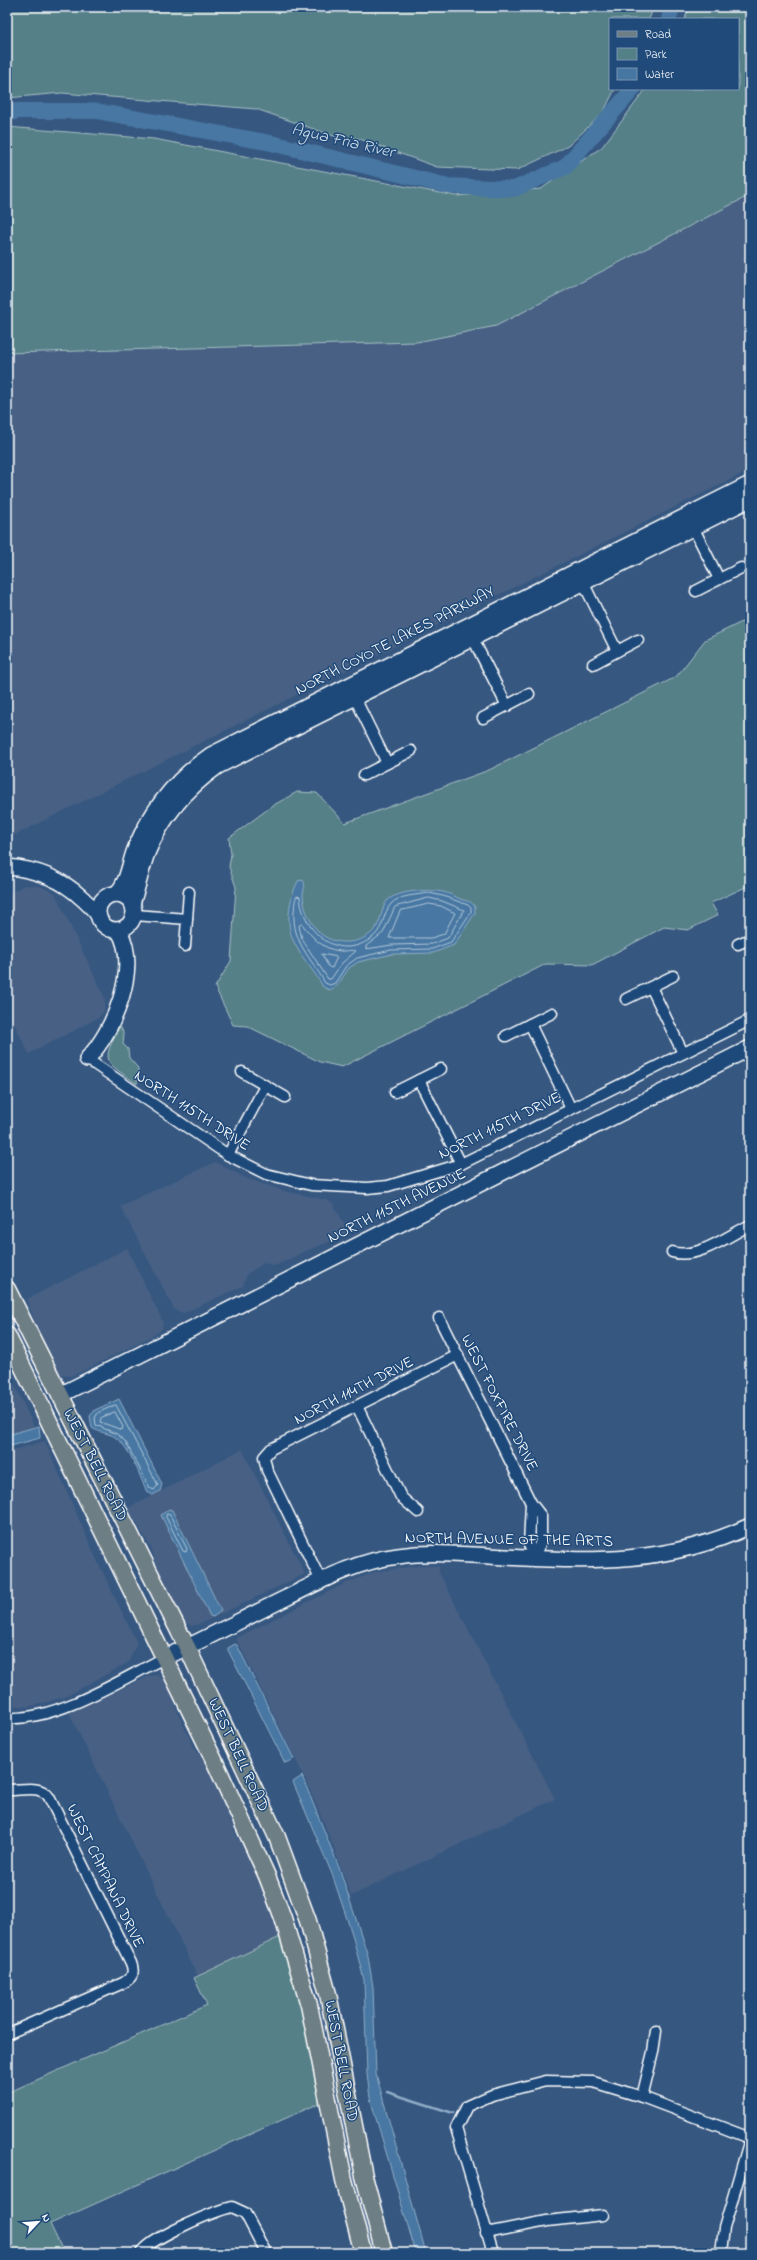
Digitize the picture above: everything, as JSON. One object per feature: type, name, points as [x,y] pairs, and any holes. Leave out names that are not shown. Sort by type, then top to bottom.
[{"type":"main road","name":"WEST BELL ROAD","points":[[7,1288],[187,1647],[277,1837],[308,1921],[328,1994],[364,2176],[384,2253]]},
{"type":"main road","points":[[7,1313],[44,1388],[53,1395],[60,1394]]},
{"type":"main road","name":"WEST BELL ROAD","points":[[7,1335],[257,1851],[283,1918],[309,2005],[344,2180],[363,2253]]},
{"type":"street","name":"NORTH COYOTE LAKES PARKWAY","points":[[690,522],[750,484]]},
{"type":"street","name":"NORTH COYOTE LAKES PARKWAY","points":[[133,909],[146,858],[156,834],[168,814],[195,785],[230,758],[352,691],[580,576],[690,522],[750,499]]},
{"type":"street","points":[[690,522],[719,579]]},
{"type":"street","points":[[696,591],[741,568]]},
{"type":"street","points":[[580,576],[617,651]]},
{"type":"street","points":[[470,632],[507,706]]},
{"type":"street","points":[[593,664],[638,640]]},
{"type":"street","name":"NORTH COYOTE LAKES PARKWAY","points":[[116,894],[124,887],[135,849],[145,828],[158,806],[186,775],[224,747],[352,691]]},
{"type":"street","points":[[352,691],[387,763]]},
{"type":"street","points":[[483,718],[529,694]]},
{"type":"street","points":[[364,775],[411,751]]},
{"type":"street","points":[[7,867],[38,872],[73,889],[87,892],[102,900]]},
{"type":"street","points":[[73,889],[94,908],[125,974]]},
{"type":"street","points":[[185,946],[189,892]]},
{"type":"street","points":[[116,894],[125,896],[133,909],[130,925],[119,931],[109,929],[101,921],[102,900],[116,894]]},
{"type":"street","points":[[133,909],[187,919]]},
{"type":"street","points":[[88,1059],[103,1041],[114,1018],[122,995],[126,953],[119,931]]},
{"type":"street","points":[[738,944],[750,939]]},
{"type":"street","points":[[626,999],[674,976]]},
{"type":"street","points":[[651,987],[683,1053]]},
{"type":"street","points":[[506,1036],[552,1014]]},
{"type":"street","name":"NORTH 115TH DRIVE","points":[[88,1059],[228,1155],[266,1174],[311,1185],[350,1188],[388,1186],[461,1164],[750,1020]]},
{"type":"street","points":[[530,1024],[571,1109]]},
{"type":"street","name":"NORTH 115TH AVENUE","points":[[60,1394],[750,1048]]},
{"type":"street","points":[[395,1092],[441,1069]]},
{"type":"street","points":[[242,1072],[285,1097]]},
{"type":"street","points":[[420,1080],[461,1164]]},
{"type":"street","points":[[228,1155],[265,1086]]},
{"type":"street","points":[[672,1252],[687,1254],[698,1252],[750,1226]]},
{"type":"street","name":"WEST FOXFIRE DRIVE","points":[[439,1318],[531,1503],[541,1516],[541,1539],[536,1559]]},
{"type":"street","name":"NORTH 114TH DRIVE","points":[[321,1581],[266,1470],[264,1457],[271,1449],[458,1356]]},
{"type":"street","points":[[357,1406],[401,1497],[418,1512]]},
{"type":"street","name":"NORTH AVENUE OF THE ARTS","points":[[164,1658],[321,1581],[370,1561],[428,1553],[599,1561],[646,1557],[700,1545],[750,1526]]},
{"type":"street","points":[[7,1718],[30,1717],[57,1710],[164,1658]]},
{"type":"street","name":"WEST CAMPANA DRIVE","points":[[7,1790],[39,1790],[45,1792],[51,1800],[132,1964],[132,1975],[123,1983],[7,2034]]},
{"type":"street","points":[[642,2097],[653,2052],[656,2031]]},
{"type":"street","points":[[493,2253],[456,2128],[467,2106],[492,2095],[546,2081],[593,2082],[642,2097],[750,2138],[724,2228],[721,2253]]},
{"type":"street","points":[[143,2251],[157,2239],[232,2207],[245,2213],[266,2253]]},
{"type":"street","points":[[486,2233],[547,2221],[603,2215]]},
{"type":"shaded area","points":[[750,195],[750,470],[7,839],[7,353],[417,342],[496,326]]},
{"type":"shaded area","points":[[25,885],[40,886],[55,893],[105,998],[104,1012],[98,1018],[29,1054],[7,1010],[7,894]]},
{"type":"shaded area","points":[[215,1162],[248,1179],[288,1192],[327,1200],[333,1204],[350,1234],[306,1251],[275,1266],[264,1263],[247,1274],[243,1286],[184,1313],[176,1311],[173,1307],[120,1206]]},
{"type":"shaded area","points":[[127,1248],[163,1322],[162,1329],[156,1334],[79,1373],[71,1376],[62,1375],[55,1368],[38,1333],[27,1299]]},
{"type":"shaded area","points":[[7,1369],[35,1428],[7,1435]]},
{"type":"shaded area","points":[[45,1441],[96,1558],[137,1643],[129,1662],[65,1697],[29,1707],[7,1705],[7,1452]]},
{"type":"shaded area","points":[[242,1449],[305,1574],[204,1622],[192,1626],[181,1620],[163,1583],[151,1548],[128,1508]]},
{"type":"shaded area","points":[[421,1565],[439,1566],[439,1572],[555,1799],[351,1896],[333,1845],[307,1783],[236,1638],[344,1584],[374,1572]]},
{"type":"shaded area","points":[[156,1675],[166,1680],[179,1716],[195,1749],[210,1768],[236,1835],[254,1864],[282,1936],[198,1977],[69,1713],[149,1676]]},
{"type":"green space","points":[[7,7],[654,7],[649,18],[609,18],[609,90],[614,90],[603,113],[568,146],[517,170],[437,167],[357,138],[334,136],[256,109],[62,93],[7,98]]},
{"type":"green space","points":[[689,7],[750,7],[750,195],[496,326],[417,342],[7,353],[7,127],[154,139],[456,196],[541,189],[602,147],[645,90],[739,90],[739,18],[685,18]]},
{"type":"green space","points":[[750,618],[750,885],[711,903],[718,915],[688,930],[664,927],[592,965],[546,964],[342,1067],[320,1062],[247,1026],[233,1025],[215,987],[231,961],[236,887],[229,867],[231,854],[229,838],[272,806],[297,792],[317,793],[345,823],[489,770],[676,677],[705,640]]},
{"type":"green space","points":[[120,1026],[124,1034],[123,1044],[128,1049],[129,1058],[138,1068],[137,1084],[112,1065],[109,1060],[108,1055],[110,1047]]},
{"type":"green space","points":[[282,1936],[301,2007],[322,2102],[50,2224],[64,2253],[7,2253],[7,2093],[207,2005],[194,1978]]},
{"type":"water","points":[[303,880],[305,885],[303,894],[304,904],[312,923],[324,936],[331,940],[340,942],[357,941],[372,933],[380,920],[387,901],[392,897],[414,891],[438,891],[446,893],[471,903],[475,907],[475,913],[454,945],[433,953],[392,954],[358,962],[349,968],[337,986],[330,990],[323,987],[300,954],[291,935],[289,920],[290,903],[298,881]]},
{"type":"water","points":[[119,1399],[162,1484],[160,1491],[153,1495],[147,1492],[134,1462],[121,1442],[113,1436],[92,1428],[90,1416],[95,1410]]},
{"type":"water","points":[[39,1426],[40,1438],[7,1447],[7,1435]]},
{"type":"water","points":[[169,1509],[172,1510],[221,1611],[213,1617],[210,1616],[161,1515]]},
{"type":"water","points":[[235,1644],[237,1645],[294,1759],[285,1763],[228,1650],[228,1648]]},
{"type":"water","points":[[302,1776],[340,1870],[368,1956],[373,1987],[376,2074],[426,2253],[416,2253],[370,2098],[367,2074],[364,1980],[352,1934],[332,1874],[293,1782]]},
{"type":"waterway","name":"Agua Fria River","points":[[669,18],[672,7]]},
{"type":"waterway","name":"Agua Fria River","points":[[7,114],[17,111],[96,111],[271,143],[448,186],[514,189],[565,167],[632,90]]},
{"type":"waterway","points":[[387,2092],[453,2113]]}]
